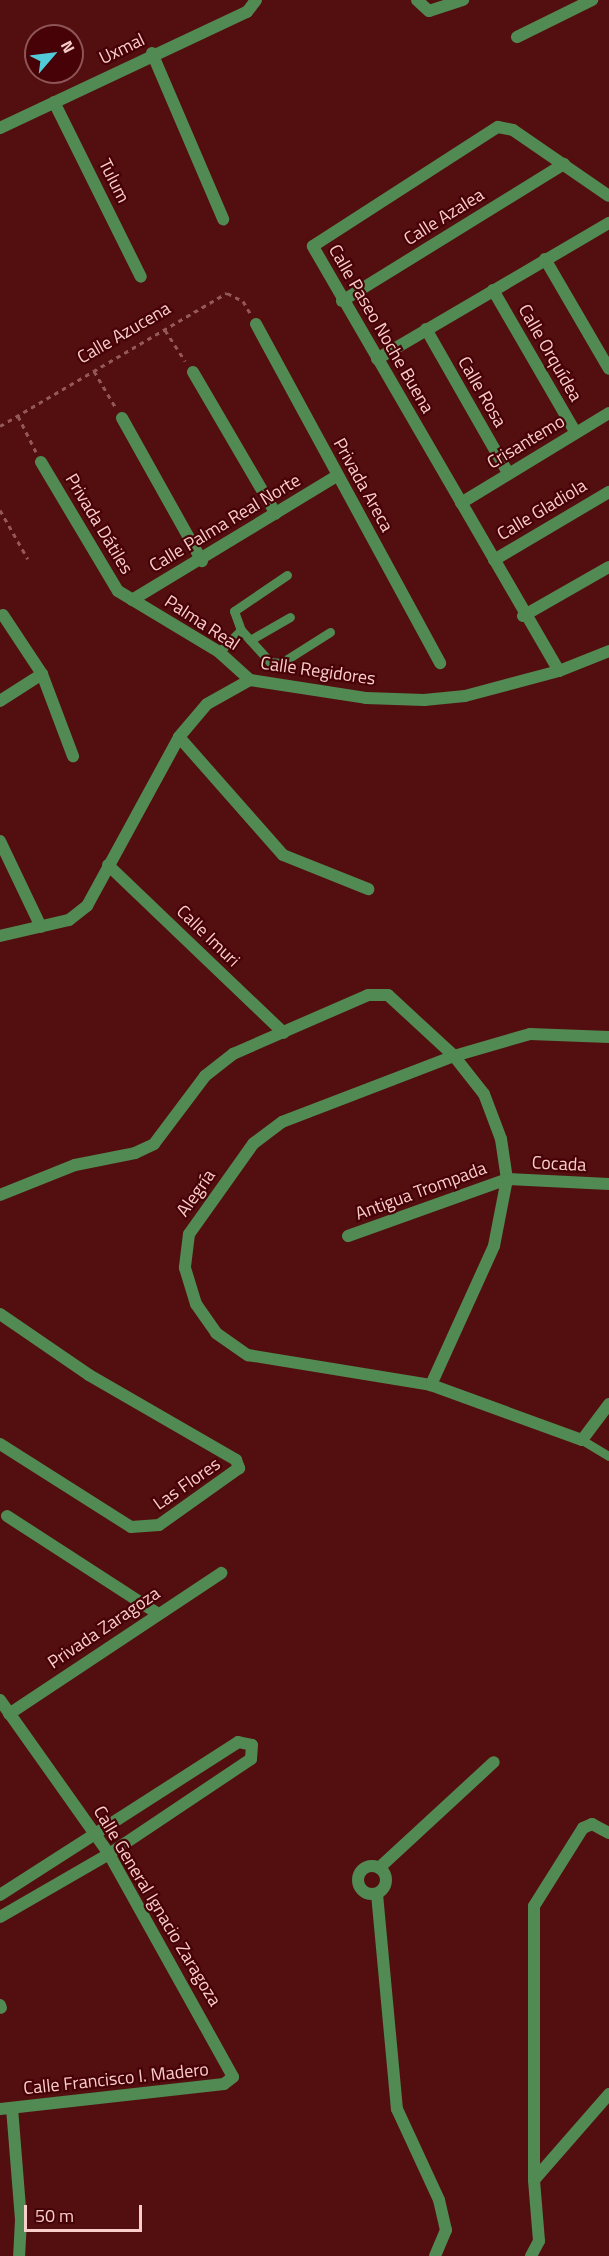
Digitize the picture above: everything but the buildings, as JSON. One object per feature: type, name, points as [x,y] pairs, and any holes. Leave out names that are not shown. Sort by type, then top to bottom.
[{"type":"street","name":"Uxmal","points":[[0,128],[152,53],[247,12],[256,0]]},
{"type":"street","points":[[417,0],[429,11],[463,0]]},
{"type":"street","points":[[517,37],[592,0]]},
{"type":"street","points":[[152,53],[223,219]]},
{"type":"street","name":"Tulum","points":[[54,102],[141,277]]},
{"type":"street","name":"Calle Paseo Noche Buena","points":[[559,671],[523,616],[494,560],[316,256],[313,246],[318,238],[484,133],[513,130],[609,196]]},
{"type":"street","name":"Calle Azalea","points":[[342,301],[564,164]]},
{"type":"street","points":[[377,359],[545,259],[607,228]]},
{"type":"street","points":[[545,259],[609,369]]},
{"type":"street","name":"Calle Orquídea","points":[[493,290],[576,433]]},
{"type":"street","name":"Privada Areca","points":[[256,324],[440,663]]},
{"type":"street","name":"Calle Rosa","points":[[426,329],[508,473]]},
{"type":"street","points":[[193,372],[276,514]]},
{"type":"street","name":"Crisantemo","points":[[461,503],[609,413]]},
{"type":"street","points":[[122,418],[202,561]]},
{"type":"street","name":"Privada Dátiles","points":[[41,462],[118,591],[132,600]]},
{"type":"street","name":"Calle Palma Real Norte","points":[[132,600],[202,561],[337,476]]},
{"type":"street","name":"Calle Gladiola","points":[[494,560],[609,492]]},
{"type":"street","points":[[523,616],[609,567]]},
{"type":"street","name":"Palma Real","points":[[132,600],[219,652],[250,680]]},
{"type":"street","points":[[3,615],[42,674],[73,756]]},
{"type":"street","name":"Calle Regidores","points":[[0,936],[69,920],[87,906],[179,737],[207,704],[250,680],[366,698],[424,700],[465,696],[559,671],[609,651]]},
{"type":"street","points":[[0,701],[42,674]]},
{"type":"street","points":[[179,737],[283,855],[368,889]]},
{"type":"street","points":[[0,841],[41,927]]},
{"type":"street","name":"Calle Imuri","points":[[108,865],[284,1033]]},
{"type":"street","points":[[0,1195],[75,1166],[135,1154],[154,1144],[205,1076],[233,1054],[368,995],[388,995],[454,1056],[483,1094],[501,1139],[507,1179],[494,1246],[431,1385]]},
{"type":"street","name":"Alegría","points":[[582,1440],[431,1385],[248,1355],[216,1333],[196,1305],[185,1268],[189,1234],[265,1132],[454,1056],[530,1034],[609,1037]]},
{"type":"street","name":"Cocada","points":[[507,1179],[609,1184]]},
{"type":"street","name":"Antigua Trompada","points":[[348,1236],[507,1179]]},
{"type":"street","name":"Las Flores","points":[[0,1314],[88,1375],[236,1460],[238,1468],[159,1525],[131,1527],[0,1444]]},
{"type":"street","points":[[582,1440],[609,1404]]},
{"type":"street","points":[[8,1516],[157,1613]]},
{"type":"street","name":"Privada Zaragoza","points":[[9,1714],[157,1613],[221,1573]]},
{"type":"street","name":"Calle General Ignacio Zaragoza","points":[[0,1700],[109,1854],[233,2077]]},
{"type":"street","points":[[0,1895],[97,1836],[238,1742],[252,1745],[251,1759],[109,1854],[0,1917]]},
{"type":"street","points":[[377,1894],[361,1891],[357,1883],[363,1869],[379,1868],[494,1761]]},
{"type":"street","points":[[531,2256],[539,2241],[534,2180],[534,1906],[583,1828],[591,1824],[609,1833]]},
{"type":"street","points":[[379,1868],[386,1881],[377,1894],[398,2109],[440,2200],[446,2230],[435,2256]]},
{"type":"street","name":"Calle Francisco I. Madero","points":[[6,2109],[224,2084],[233,2077]]},
{"type":"street","points":[[534,2180],[609,2094]]},
{"type":"street","points":[[6,2109],[21,2220],[19,2256]]},
{"type":"lane","points":[[287,575],[234,611],[241,630],[270,662],[281,663],[330,632]]},
{"type":"lane","points":[[250,640],[290,617]]},
{"type":"lane","points":[[219,652],[241,630]]},
{"type":"lane","name":"Alegría","points":[[582,1440],[609,1456]]},
{"type":"path","name":"Calle Azucena","points":[[0,426],[227,293],[243,301],[256,324]]},
{"type":"path","points":[[165,330],[193,372]]},
{"type":"path","points":[[94,371],[122,418]]},
{"type":"path","points":[[18,416],[41,462]]},
{"type":"path","points":[[0,510],[28,559]]}]
